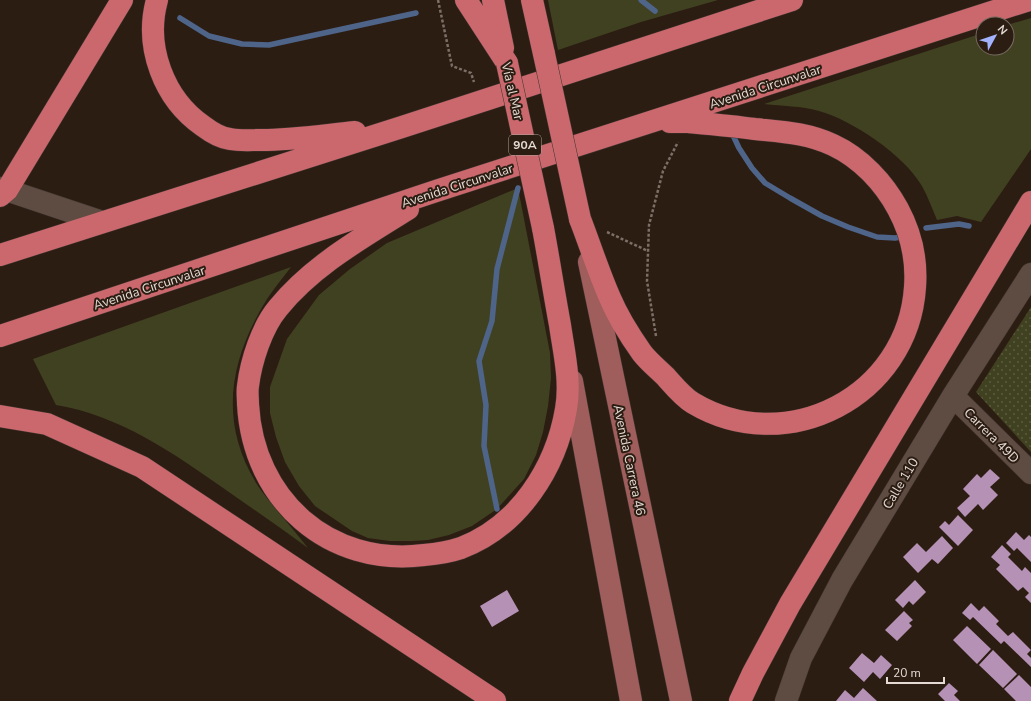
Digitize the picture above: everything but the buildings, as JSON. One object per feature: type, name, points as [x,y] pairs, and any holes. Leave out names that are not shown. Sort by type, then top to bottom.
[{"type":"highway","points":[[2,191],[122,0]]},
{"type":"highway","points":[[157,0],[153,26],[154,50],[163,80],[175,99],[193,119],[214,134],[230,139],[283,140],[402,127]]},
{"type":"highway","points":[[466,0],[507,63]]},
{"type":"highway","name":"Vía al Mar","points":[[436,191],[339,253],[316,270],[276,309],[263,333],[256,351],[248,387],[249,416],[256,451],[273,486],[289,507],[306,524],[347,548],[373,554],[410,557],[434,554],[460,548],[499,526],[520,506],[542,476],[552,458],[561,434],[567,406],[568,374],[543,228],[493,0]]},
{"type":"highway","points":[[532,0],[580,219],[610,299],[624,325],[644,355],[691,402],[717,415],[738,421],[777,424],[798,422],[816,417],[848,402],[871,383],[886,366],[898,347],[910,318],[916,276],[910,239],[903,217],[892,198],[877,178],[860,162],[835,145],[804,134],[688,122],[648,123]]},
{"type":"highway","points":[[536,0],[544,54]]},
{"type":"highway","points":[[723,23],[761,0]]},
{"type":"highway","points":[[0,255],[402,127],[792,0]]},
{"type":"highway","name":"Avenida Circunvalar","points":[[0,336],[436,191],[1029,0]]},
{"type":"highway","points":[[740,701],[790,604],[1031,202]]},
{"type":"highway","points":[[0,416],[47,424],[142,467],[495,701]]},
{"type":"main road","name":"Avenida Carrera 46","points":[[580,219],[681,701]]},
{"type":"main road","points":[[543,228],[631,701]]},
{"type":"street","points":[[2,191],[102,222]]},
{"type":"street","name":"Calle 110","points":[[786,701],[801,658],[842,580],[953,396],[1031,274]]},
{"type":"street","name":"Carrera 49D","points":[[953,396],[1031,473]]},
{"type":"path","points":[[438,0],[452,66],[471,73],[482,101]]},
{"type":"path","points":[[659,343],[656,336],[646,281],[649,225],[663,171],[688,122]]},
{"type":"path","points":[[580,219],[648,252]]},
{"type":"green space","points":[[548,0],[718,0],[641,22],[558,50]]},
{"type":"green space","points":[[1031,18],[1031,149],[981,222],[957,216],[937,220],[922,186],[903,162],[876,140],[846,122],[812,109],[764,104],[975,36],[975,56],[1015,56],[1015,23]]},
{"type":"green space","points":[[518,188],[550,353],[551,378],[548,406],[543,432],[536,455],[524,479],[497,509],[472,526],[449,535],[428,540],[411,541],[390,541],[368,538],[352,531],[315,506],[299,486],[285,462],[276,437],[270,413],[270,387],[287,339],[319,295],[350,269],[387,243]]},
{"type":"green space","points":[[291,267],[267,299],[254,322],[244,345],[237,368],[233,392],[233,415],[237,439],[245,462],[258,486],[308,548],[187,463],[146,438],[102,417],[56,405],[33,359]]},
{"type":"green space","points":[[1031,307],[1031,452],[976,392]]},
{"type":"waterway","points":[[641,0],[655,11]]},
{"type":"waterway","points":[[180,18],[209,36],[242,44],[269,45],[416,13]]},
{"type":"waterway","points":[[731,131],[739,148],[752,168],[765,183],[822,216],[848,227],[877,237],[901,237]]},
{"type":"waterway","points":[[497,509],[484,446],[486,405],[479,361],[492,321],[497,269],[518,188]]},
{"type":"waterway","points":[[926,228],[959,224],[969,226]]}]
